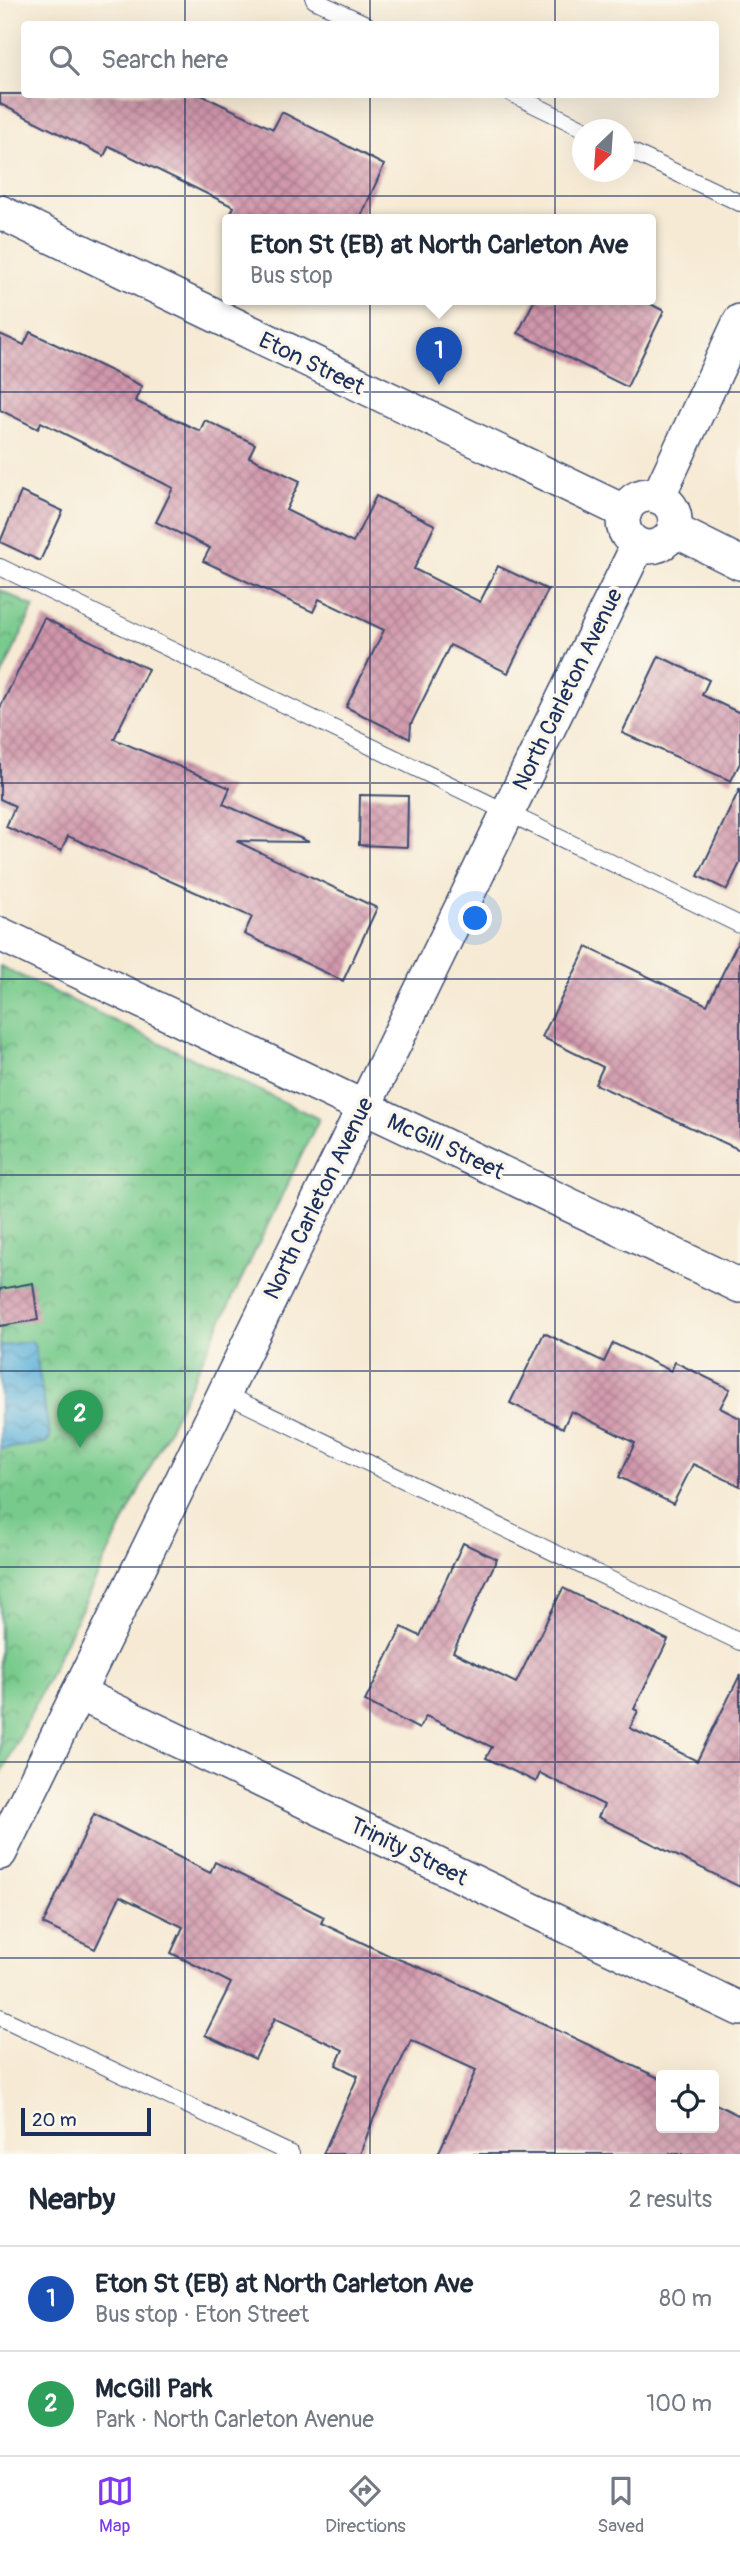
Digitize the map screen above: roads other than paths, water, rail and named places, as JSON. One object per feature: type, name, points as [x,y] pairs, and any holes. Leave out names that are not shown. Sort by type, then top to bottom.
[{"type":"street","name":"Eton Street","points":[[0,212],[625,512]]},
{"type":"street","points":[[658,497],[740,321]]},
{"type":"street","points":[[658,497],[669,505],[674,513],[674,530],[664,543],[656,547],[638,545],[625,530],[625,512],[634,500],[658,497]]},
{"type":"street","points":[[674,530],[740,563]]},
{"type":"street","name":"North Carleton Avenue","points":[[0,1853],[638,545]]},
{"type":"street","name":"McGill Street","points":[[0,934],[740,1286]]},
{"type":"street","name":"Trinity Street","points":[[78,1693],[740,2009]]},
{"type":"lane","points":[[314,0],[360,21]]},
{"type":"lane","points":[[520,98],[572,123]]},
{"type":"lane","points":[[635,153],[740,203]]},
{"type":"lane","points":[[0,567],[740,925]]},
{"type":"lane","points":[[223,1393],[740,1642]]},
{"type":"lane","points":[[0,2017],[291,2154]]},
{"type":"water","points":[[31,1341],[34,1344],[50,1438],[46,1443],[0,1449],[0,1346]]},
{"type":"place","name":"Eton St (EB) at North Carleton Ave","points":[[439,385]]},
{"type":"place","name":"McGill Park","points":[[80,1448]]}]
